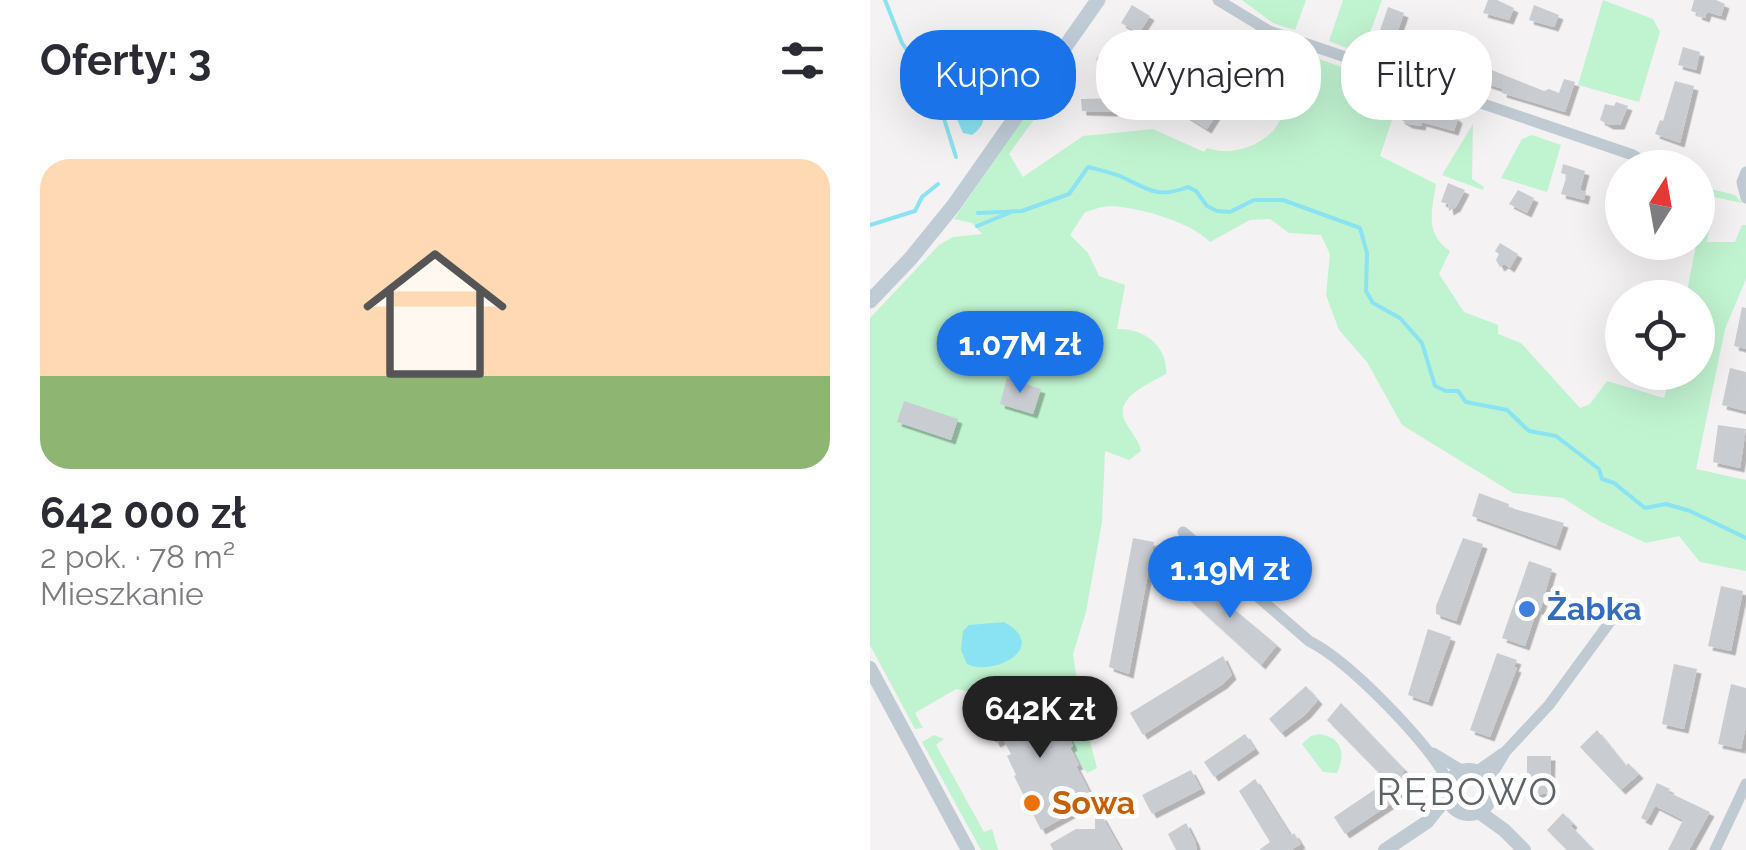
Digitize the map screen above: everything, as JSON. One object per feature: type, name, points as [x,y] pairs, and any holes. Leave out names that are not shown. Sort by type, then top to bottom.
[{"type":"main road","points":[[870,301],[954,205],[1098,0]]},
{"type":"street","points":[[1218,0],[1269,31],[1617,150]]},
{"type":"street","points":[[1746,172],[1742,182],[1746,198]]},
{"type":"street","points":[[1182,532],[1309,641],[1325,649],[1430,751],[1476,775],[1484,807],[1524,850]]},
{"type":"street","points":[[1427,822],[1448,790],[1476,775],[1506,751],[1549,705],[1612,619]]},
{"type":"street","points":[[870,668],[968,850]]},
{"type":"street","points":[[1430,751],[1457,811]]},
{"type":"street","points":[[1715,850],[1746,784]]},
{"type":"street","points":[[1385,850],[1427,822],[1457,811],[1472,814],[1484,807]]},
{"type":"green space","points":[[1242,0],[1306,0],[1295,30],[1273,23]]},
{"type":"green space","points":[[1343,0],[1382,0],[1371,30],[1341,30],[1341,46],[1329,41]]},
{"type":"green space","points":[[1603,0],[1653,19],[1660,32],[1639,102],[1578,85]]},
{"type":"green space","points":[[1321,60],[1341,67],[1341,120],[1392,120],[1380,156],[1436,184],[1433,229],[1450,251],[1439,274],[1464,312],[1498,325],[1498,334],[1521,343],[1580,408],[1590,404],[1605,384],[1605,390],[1637,390],[1664,398],[1666,390],[1712,390],[1696,469],[1746,480],[1746,571],[1700,562],[1679,536],[1646,543],[1563,498],[1513,493],[1402,425],[1367,362],[1339,330],[1326,295],[1330,254],[1321,235],[1289,233],[1270,219],[1250,220],[1210,242],[1163,217],[1135,209],[1104,207],[1085,212],[1070,235],[1088,253],[1099,276],[1125,285],[1117,329],[1145,335],[1152,341],[1163,355],[1166,374],[1135,392],[1124,405],[1125,421],[1141,451],[1129,460],[1105,451],[1102,522],[1086,612],[1073,654],[1081,709],[1070,711],[956,689],[915,713],[923,728],[915,729],[870,645],[870,318],[939,245],[953,237],[982,234],[972,223],[954,219],[1022,120],[1034,120],[1009,154],[1023,177],[1083,136],[1153,129],[1204,152],[1207,148],[1234,151],[1259,142],[1280,120],[1321,120]]},
{"type":"green space","points":[[1473,124],[1472,179],[1483,190],[1442,175]]},
{"type":"green space","points":[[1532,135],[1561,145],[1547,192],[1501,178],[1522,139]]},
{"type":"green space","points":[[1715,190],[1735,195],[1742,203],[1715,197]]},
{"type":"green space","points":[[1742,225],[1746,225],[1746,279],[1725,329],[1715,377],[1715,280],[1689,280],[1693,260],[1715,260],[1715,242],[1735,242]]},
{"type":"green space","points":[[1083,716],[1097,768],[1087,773],[1071,748],[1074,746],[1061,718]]},
{"type":"green space","points":[[1319,734],[1333,739],[1340,748],[1337,773],[1323,772],[1302,744]]},
{"type":"green space","points":[[934,735],[944,739],[936,745],[984,832],[992,829],[998,850],[981,850],[922,742]]},
{"type":"water","points":[[957,120],[983,120],[972,135],[963,133]]},
{"type":"water","points":[[1004,622],[1017,632],[1022,641],[1020,650],[1003,663],[979,667],[967,664],[961,650],[963,631],[969,625]]},
{"type":"building","points":[[1488,0],[1514,8],[1509,20],[1483,13]]},
{"type":"building","points":[[1694,0],[1725,4],[1721,16],[1707,12],[1705,18],[1697,15],[1691,11]]},
{"type":"building","points":[[1132,5],[1150,16],[1141,30],[1121,23]]},
{"type":"building","points":[[1534,5],[1559,15],[1554,27],[1529,20]]},
{"type":"building","points":[[1388,7],[1404,13],[1398,30],[1380,30]]},
{"type":"building","points":[[1683,47],[1700,52],[1696,70],[1678,65]]},
{"type":"building","points":[[1492,70],[1544,91],[1559,93],[1564,79],[1575,82],[1565,112],[1502,93],[1503,89],[1492,86]]},
{"type":"building","points":[[1675,81],[1694,86],[1680,143],[1655,134]]},
{"type":"building","points":[[1081,99],[1096,99],[1096,111],[1082,111]]},
{"type":"building","points":[[1616,102],[1628,106],[1620,125],[1600,120],[1605,104],[1614,106]]},
{"type":"building","points":[[1193,120],[1213,120],[1207,129]]},
{"type":"building","points":[[1402,120],[1458,120],[1454,131],[1422,122],[1421,126]]},
{"type":"building","points":[[1563,164],[1585,171],[1580,190],[1586,192],[1584,200],[1561,194],[1567,175],[1561,173]]},
{"type":"building","points":[[1448,183],[1465,190],[1456,207],[1449,211],[1448,204],[1441,202]]},
{"type":"building","points":[[1518,190],[1534,198],[1527,213],[1509,204]]},
{"type":"building","points":[[1500,243],[1518,254],[1510,268],[1504,264],[1500,267],[1496,260],[1499,254],[1495,251]]},
{"type":"building","points":[[1742,307],[1746,308],[1746,349],[1734,346]]},
{"type":"building","points":[[1730,368],[1746,372],[1746,411],[1722,405]]},
{"type":"building","points":[[1007,378],[1041,389],[1033,414],[1000,404]]},
{"type":"building","points":[[904,401],[958,419],[951,440],[897,422]]},
{"type":"building","points":[[1718,425],[1746,429],[1740,468],[1713,462]]},
{"type":"building","points":[[1479,493],[1509,504],[1508,507],[1564,523],[1556,546],[1472,516]]},
{"type":"building","points":[[1133,538],[1154,542],[1129,674],[1109,667]]},
{"type":"building","points":[[1463,538],[1483,544],[1456,621],[1436,614],[1436,606]]},
{"type":"building","points":[[1529,561],[1552,569],[1525,646],[1502,638]]},
{"type":"building","points":[[1193,575],[1277,645],[1261,665],[1182,593]]},
{"type":"building","points":[[1721,586],[1743,591],[1731,651],[1708,646]]},
{"type":"building","points":[[1428,629],[1451,637],[1428,702],[1408,695]]},
{"type":"building","points":[[1497,653],[1517,660],[1517,668],[1490,737],[1470,730]]},
{"type":"building","points":[[1223,656],[1232,675],[1223,684],[1143,735],[1130,713]]},
{"type":"building","points":[[1674,664],[1697,669],[1684,729],[1662,724]]},
{"type":"building","points":[[1731,684],[1746,688],[1746,726],[1741,749],[1718,744]]},
{"type":"building","points":[[1306,686],[1318,700],[1281,733],[1269,719]]},
{"type":"building","points":[[1341,703],[1404,769],[1401,797],[1345,834],[1334,817],[1380,786],[1381,775],[1327,720]]},
{"type":"building","points":[[998,704],[1059,716],[1073,746],[1070,748],[1079,765],[1076,766],[1094,801],[1041,830],[1014,776],[1007,756],[1011,754],[1003,739],[996,743],[980,714]]},
{"type":"building","points":[[1597,730],[1626,766],[1628,763],[1639,774],[1621,790],[1580,747]]},
{"type":"building","points":[[1245,734],[1255,749],[1214,777],[1204,762]]},
{"type":"building","points":[[1527,756],[1551,756],[1550,793],[1527,796]]},
{"type":"building","points":[[1191,770],[1201,789],[1152,814],[1142,795]]},
{"type":"building","points":[[1255,779],[1291,836],[1294,833],[1301,844],[1291,850],[1259,850],[1270,842],[1239,791]]},
{"type":"building","points":[[1657,783],[1710,812],[1689,850],[1668,850],[1683,820],[1655,806],[1647,821],[1641,818]]},
{"type":"building","points":[[1563,813],[1594,850],[1567,850],[1547,830]]},
{"type":"building","points":[[1095,816],[1102,816],[1121,850],[1053,850],[1050,844],[1076,829],[1095,829]]},
{"type":"building","points":[[1186,823],[1197,850],[1176,850],[1168,834]]},
{"type":"waterway","points":[[885,0],[902,43],[936,93],[956,157]]},
{"type":"waterway","points":[[978,213],[1022,211],[1069,194],[1088,167],[1153,191],[1188,187],[1217,211],[1230,212],[1254,200],[1283,200],[1360,228],[1367,253],[1366,291],[1373,303],[1400,318],[1422,343],[1435,386],[1458,391],[1466,402],[1507,410],[1529,431],[1556,436],[1599,469],[1602,479],[1614,483],[1645,508],[1666,504],[1690,511],[1746,538]]},
{"type":"waterway","points":[[870,225],[915,211],[922,197],[938,184]]},
{"type":"waterway","points":[[977,226],[1009,213]]},
{"type":"place","name":"Żabka","points":[[1527,609]]},
{"type":"place","name":"Sowa","points":[[1032,803]]},
{"type":"district","name":"RĘBOWO","points":[[1468,792]]}]
